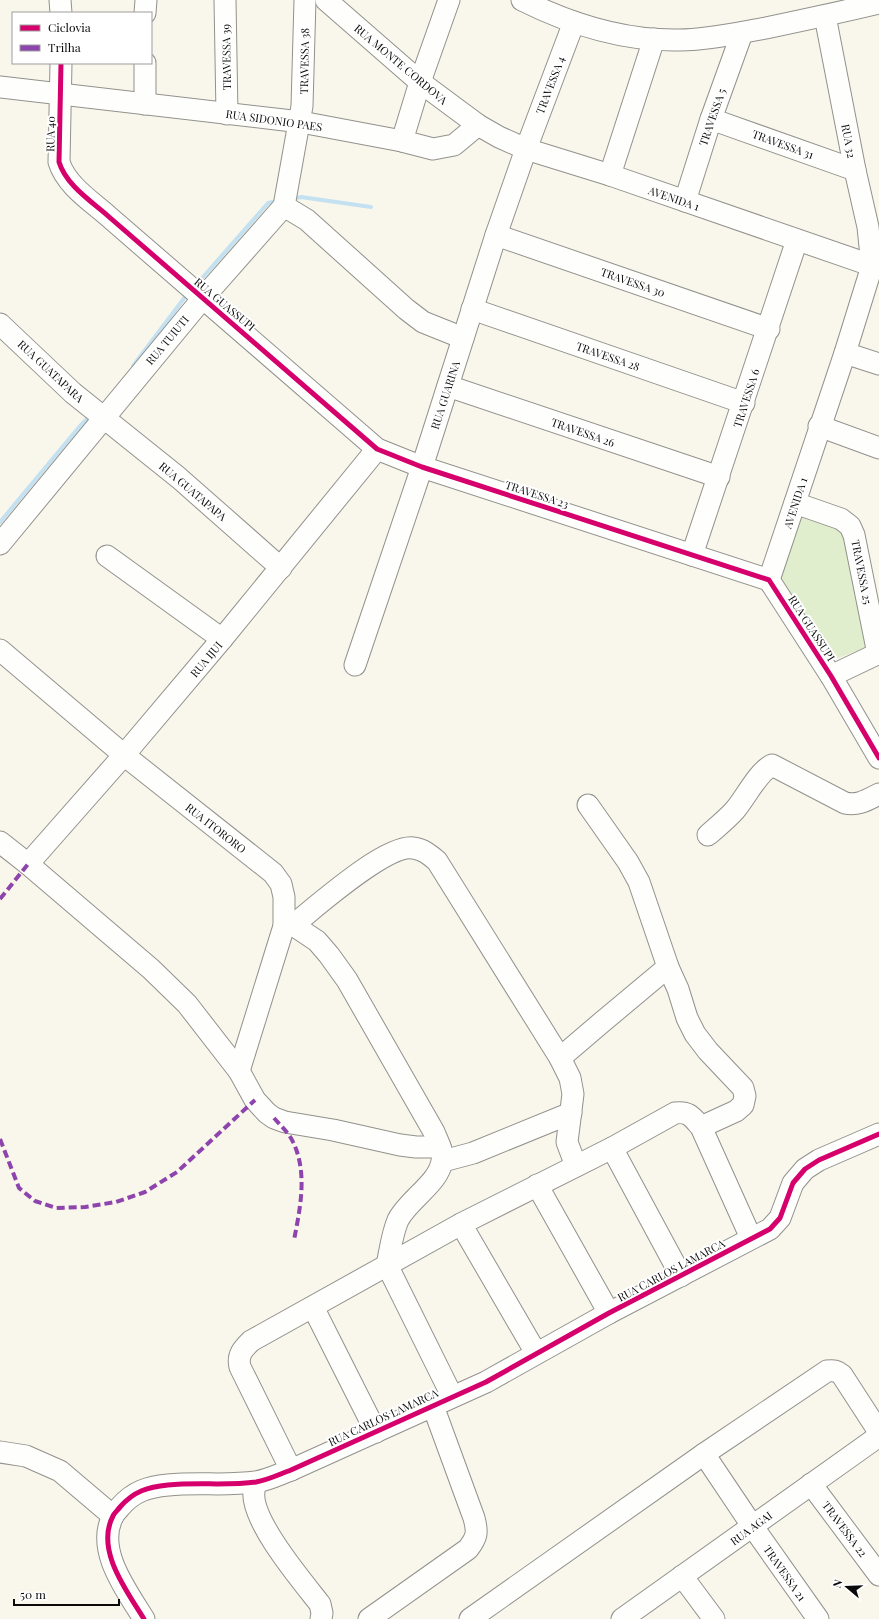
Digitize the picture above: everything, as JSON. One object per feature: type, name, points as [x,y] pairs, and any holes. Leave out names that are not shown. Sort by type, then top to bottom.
[{"type":"street","points":[[60,0],[61,12]]},
{"type":"street","points":[[146,0],[146,12]]},
{"type":"street","name":"TRAVESSA 39","points":[[225,0],[227,114]]},
{"type":"street","name":"TRAVESSA 38","points":[[301,122],[305,0]]},
{"type":"street","name":"RUA MONTE CORDOVA","points":[[326,0],[420,82],[478,125]]},
{"type":"street","points":[[402,141],[420,82],[449,0]]},
{"type":"street","points":[[522,0],[548,13],[574,22],[625,35],[654,39],[679,40],[742,33],[879,3]]},
{"type":"street","name":"RUA 32","points":[[825,16],[854,170],[876,267]]},
{"type":"street","name":"TRAVESSA 4","points":[[526,149],[574,22]]},
{"type":"street","name":"TRAVESSA 5","points":[[685,201],[711,118],[742,33]]},
{"type":"street","points":[[610,175],[654,39]]},
{"type":"street","points":[[61,64],[61,95]]},
{"type":"street","points":[[145,64],[145,104]]},
{"type":"street","name":"RUA SIDONIO PAES","points":[[0,87],[301,122],[402,141],[433,149],[454,145],[478,125]]},
{"type":"street","name":"RUA 40","points":[[61,95],[59,162],[63,173]]},
{"type":"street","name":"TRAVESSA 31","points":[[711,118],[854,170]]},
{"type":"street","points":[[301,122],[285,200],[406,309],[423,322],[463,338],[496,235],[526,149]]},
{"type":"street","name":"AVENIDA 1","points":[[478,125],[526,149],[610,175],[876,267],[819,426],[769,580]]},
{"type":"street","name":"RUA GUASSUPI","points":[[63,173],[69,181],[177,277],[377,448]]},
{"type":"street","name":"RUA TUIUTI","points":[[0,544],[96,412],[198,294],[285,200]]},
{"type":"street","name":"TRAVESSA 30","points":[[496,235],[769,328]]},
{"type":"street","name":"TRAVESSA 6","points":[[692,555],[769,328],[797,240]]},
{"type":"street","name":"TRAVESSA 28","points":[[472,310],[744,403]]},
{"type":"street","name":"RUA GUATAPARA","points":[[0,324],[96,412]]},
{"type":"street","name":"RUA GUARINA","points":[[356,665],[463,338]]},
{"type":"street","points":[[845,353],[879,364]]},
{"type":"street","name":"TRAVESSA 26","points":[[448,386],[719,477]]},
{"type":"street","name":"RUA GUATAPAPA","points":[[96,412],[179,478],[281,568]]},
{"type":"street","points":[[819,426],[879,448]]},
{"type":"street","name":"TRAVESSA 23","points":[[377,448],[422,467],[692,555]]},
{"type":"street","name":"RUA IJUI","points":[[28,864],[124,755],[222,639],[377,448]]},
{"type":"street","name":"TRAVESSA 25","points":[[795,503],[841,519],[850,526],[854,535],[878,654]]},
{"type":"street","points":[[692,555],[769,580]]},
{"type":"street","points":[[107,556],[222,639]]},
{"type":"street","name":"RUA GUASSUPI","points":[[769,580],[832,676],[878,754]]},
{"type":"street","name":"RUA ITORORO","points":[[0,650],[124,755],[273,873],[281,884],[289,926],[239,1071]]},
{"type":"street","points":[[832,676],[878,654]]},
{"type":"street","points":[[708,835],[734,811],[766,768],[772,765],[845,804],[853,805],[879,794]]},
{"type":"street","points":[[588,805],[628,862],[639,882],[668,967],[678,989],[687,1018],[695,1034],[708,1051],[743,1088],[745,1096],[743,1105],[736,1111],[701,1127]]},
{"type":"street","points":[[0,842],[151,969],[187,1004],[239,1071],[254,1100],[274,1118],[285,1122],[416,1147],[441,1154],[473,1153],[571,1113]]},
{"type":"street","points":[[452,1396],[387,1265],[390,1245],[398,1220],[409,1204],[436,1175],[441,1154],[434,1132],[347,980],[329,955],[316,941],[289,926],[377,860],[396,850],[412,848],[425,851],[438,861],[560,1058],[570,1078],[573,1094],[567,1142],[576,1166]]},
{"type":"street","points":[[560,1058],[600,1022],[668,967]]},
{"type":"street","points":[[291,1470],[240,1367],[238,1359],[242,1350],[251,1341],[461,1224],[612,1148],[675,1113],[684,1112],[690,1115],[701,1127],[751,1238]]},
{"type":"street","name":"RUA CARLOS LAMARCA","points":[[144,1619],[116,1571],[110,1555],[108,1537],[113,1516],[128,1498],[146,1488],[169,1485],[257,1482],[291,1470],[452,1396],[486,1382],[609,1313],[770,1229],[780,1218],[793,1182],[805,1169],[819,1160],[879,1134]]},
{"type":"street","points":[[612,1148],[681,1276]]},
{"type":"street","points":[[537,1185],[609,1313]]},
{"type":"street","points":[[461,1224],[536,1354]]},
{"type":"street","points":[[313,1307],[376,1432]]},
{"type":"street","points":[[470,1619],[704,1454],[827,1371],[833,1370],[842,1375],[879,1432]]},
{"type":"street","points":[[369,1619],[468,1549],[475,1540],[477,1530],[474,1518],[433,1406]]},
{"type":"street","name":"RUA AGAI","points":[[622,1619],[879,1436]]},
{"type":"street","points":[[0,1452],[26,1456],[60,1471],[113,1516]]},
{"type":"street","name":"TRAVESSA 21","points":[[704,1454],[752,1527],[818,1619]]},
{"type":"street","points":[[257,1482],[254,1490],[256,1508],[277,1548],[320,1604],[322,1612],[321,1619]]},
{"type":"street","name":"TRAVESSA 22","points":[[811,1484],[879,1575]]},
{"type":"street","points":[[682,1576],[714,1619]]},
{"type":"green space","points":[[802,512],[845,530],[867,647],[833,660],[780,576]]},
{"type":"waterway","points":[[292,199],[301,197],[371,207]]},
{"type":"waterway","points":[[196,285],[268,203],[277,201]]},
{"type":"waterway","points":[[133,366],[188,293]]},
{"type":"waterway","points":[[0,522],[80,426],[91,415]]},
{"type":"marked path","points":[[0,899],[28,864]]},
{"type":"marked path","points":[[0,1139],[19,1188],[35,1201],[56,1208],[85,1207],[116,1202],[145,1192],[177,1172],[255,1100]]},
{"type":"marked path","points":[[274,1118],[291,1139],[298,1154],[300,1166],[300,1204],[294,1240]]},
{"type":"cycle path","points":[[61,64],[59,162],[67,178],[87,198],[377,449],[422,467],[769,580],[831,676],[879,758]]},
{"type":"cycle path","points":[[144,1619],[115,1570],[110,1556],[108,1542],[108,1529],[114,1515],[131,1497],[142,1491],[161,1486],[179,1484],[245,1483],[265,1480],[291,1470],[486,1382],[609,1313],[770,1229],[780,1218],[793,1183],[805,1169],[819,1160],[879,1134]]}]
